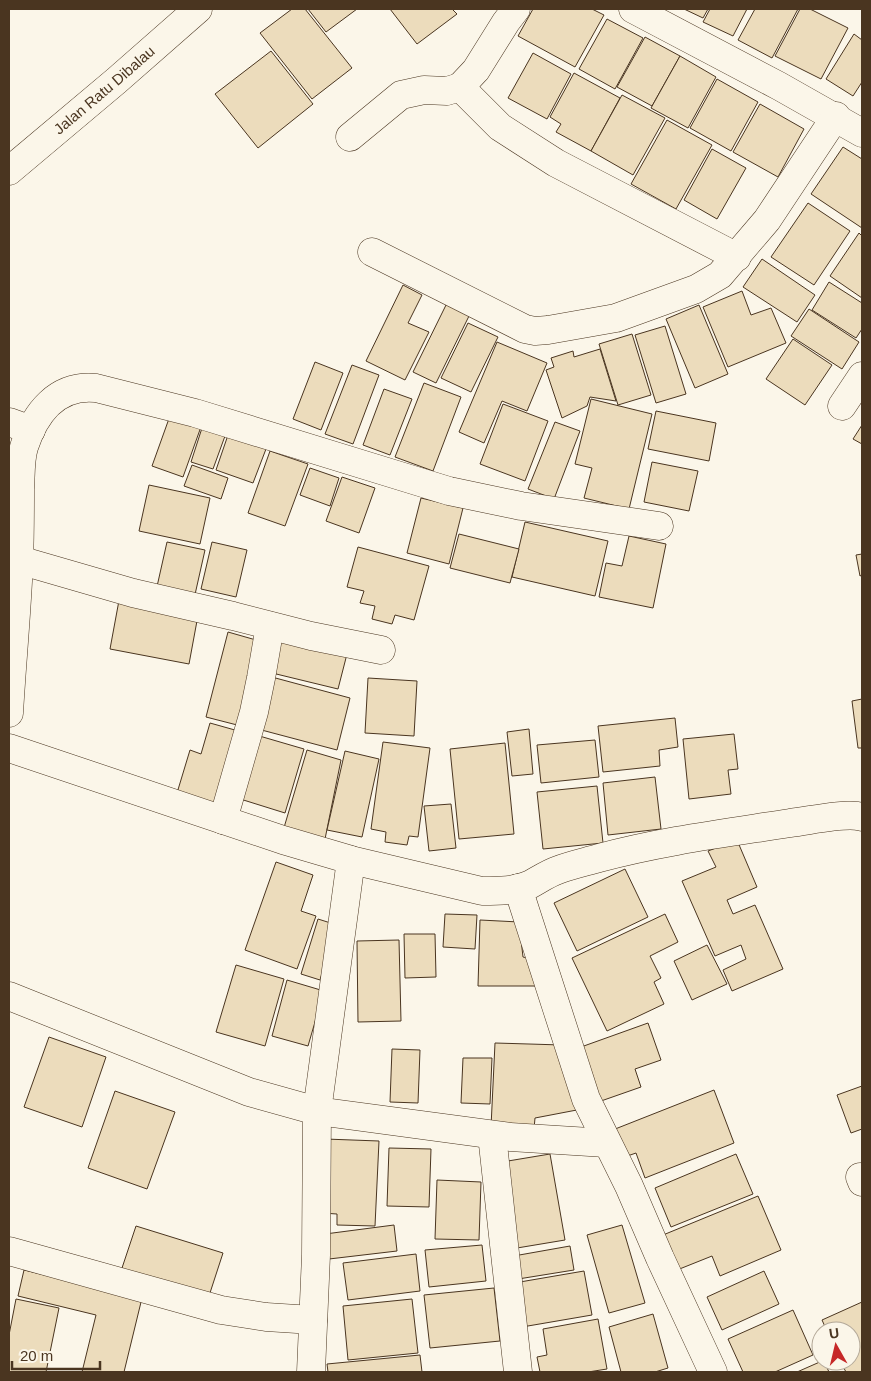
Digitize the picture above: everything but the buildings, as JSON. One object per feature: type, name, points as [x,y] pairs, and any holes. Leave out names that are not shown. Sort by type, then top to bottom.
[{"type":"street","name":"Jalan Ratu Dibalau","points":[[9,171],[198,9]]},
{"type":"street","points":[[350,137],[401,95],[424,90],[447,90],[460,87],[476,70],[516,9]]},
{"type":"street","points":[[633,9],[836,116],[862,133]]},
{"type":"street","points":[[460,87],[500,127],[556,163],[737,257]]},
{"type":"street","points":[[372,252],[525,329],[535,331],[616,318],[696,289],[720,276],[767,220],[836,116]]},
{"type":"street","points":[[842,406],[862,376]]},
{"type":"street","points":[[9,712],[19,560],[23,449],[20,426],[43,410],[55,398],[70,390],[85,387],[96,388],[194,413],[449,491],[521,506],[659,526]]},
{"type":"street","points":[[19,560],[133,593],[311,636],[381,650]]},
{"type":"street","points":[[223,820],[254,712],[270,626]]},
{"type":"street","points":[[9,748],[223,820],[351,860],[482,891],[503,891],[518,888],[557,870],[658,844],[850,815],[862,817]]},
{"type":"street","points":[[311,1372],[316,1255],[317,1111],[351,860]]},
{"type":"street","points":[[518,888],[586,1099],[606,1143],[629,1186],[660,1258],[714,1372]]},
{"type":"street","points":[[9,996],[249,1092],[317,1111],[492,1135],[606,1143]]},
{"type":"street","points":[[492,1135],[518,1372]]},
{"type":"street","points":[[9,1252],[221,1310],[266,1317],[313,1320]]}]
